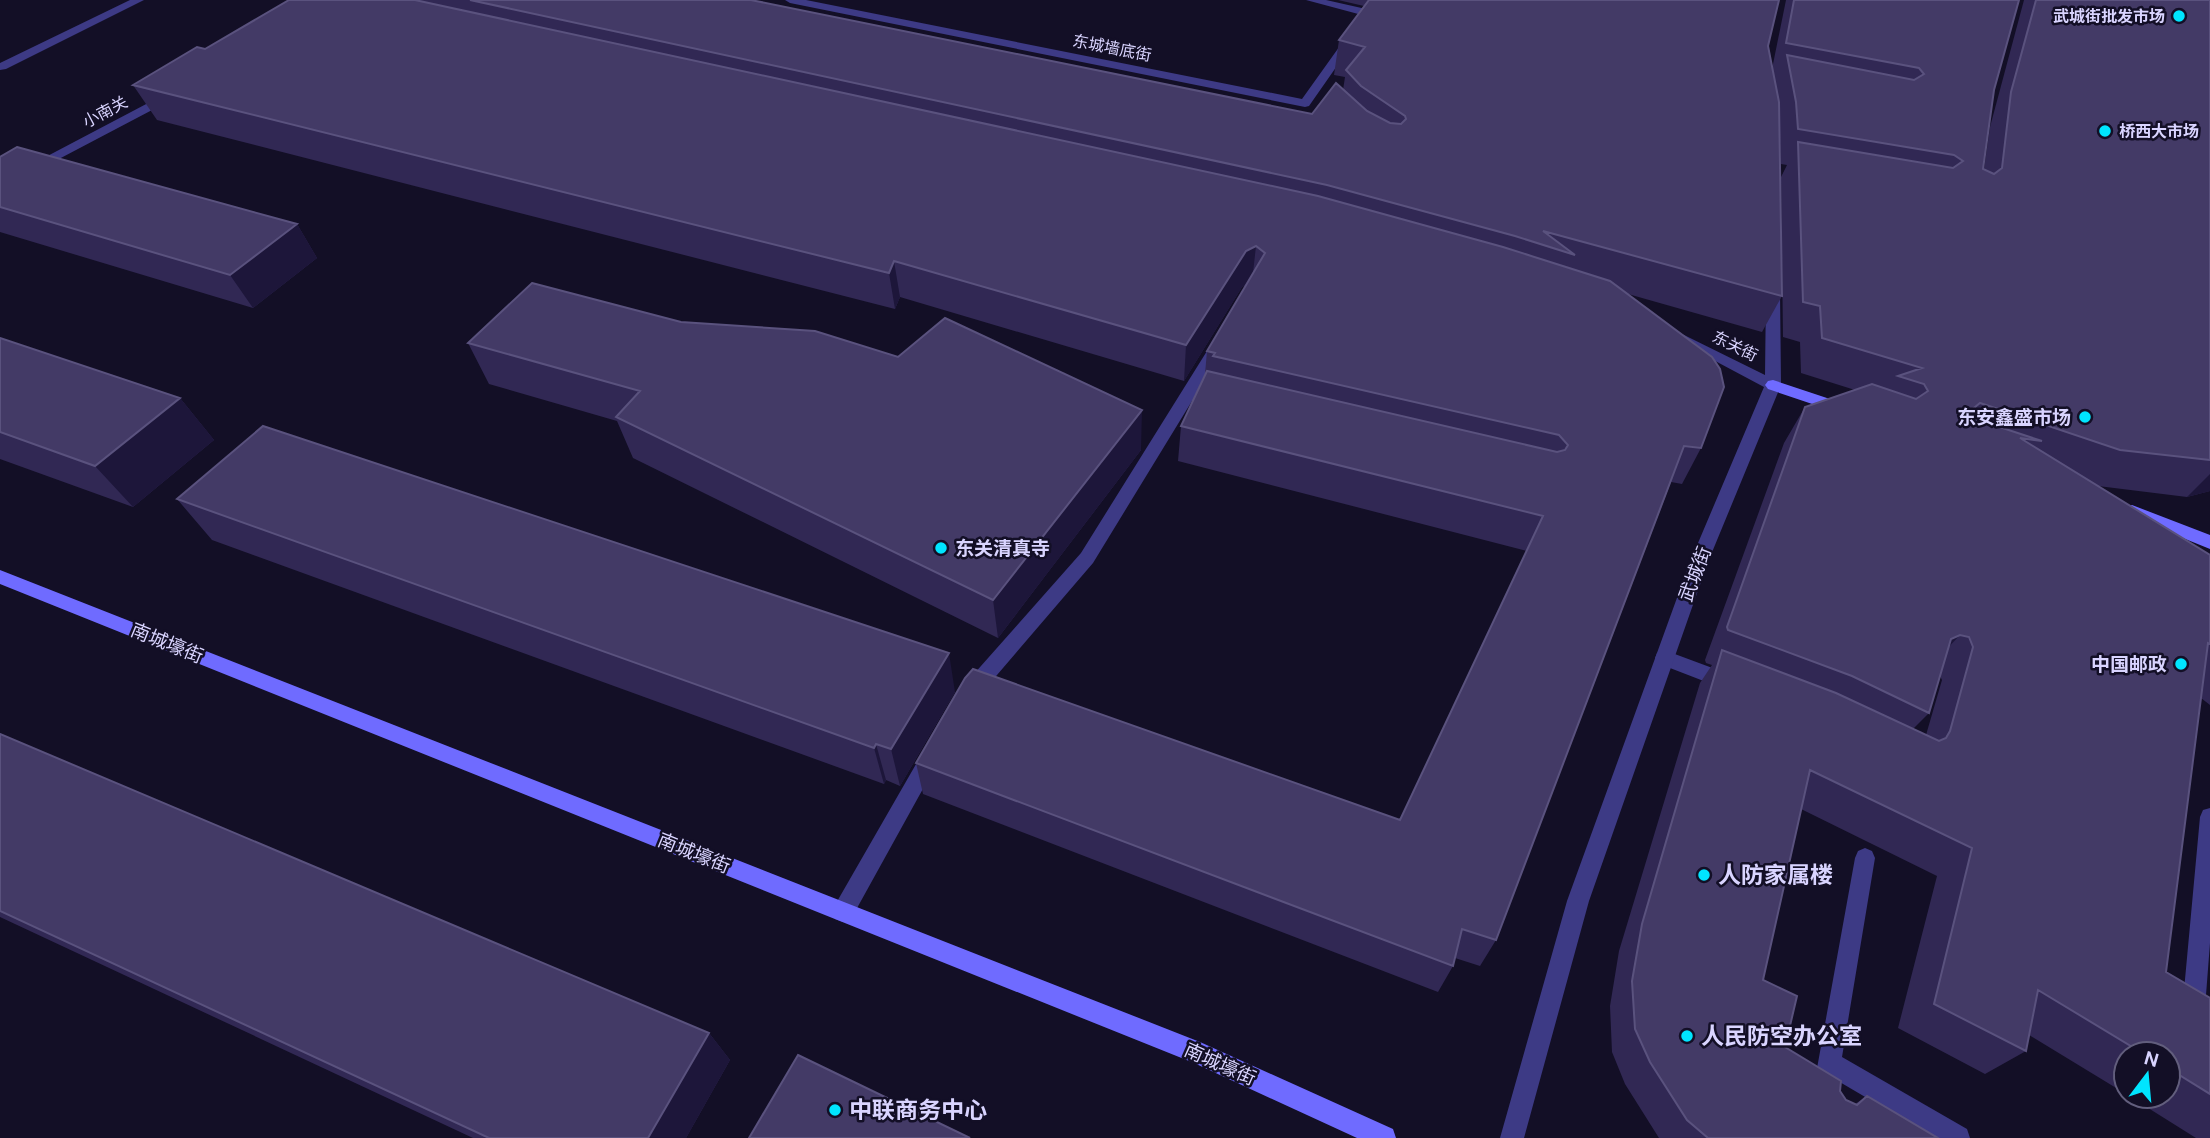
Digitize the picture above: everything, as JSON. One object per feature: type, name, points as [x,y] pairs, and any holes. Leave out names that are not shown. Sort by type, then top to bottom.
[{"type":"street","points":[[2,67],[139,0]]},
{"type":"street","name":"东城墙底街","points":[[790,0],[1305,103],[1378,0]]},
{"type":"street","points":[[1311,0],[1368,13]]},
{"type":"street","points":[[1316,87],[1324,99]]},
{"type":"street","name":"小南关","points":[[0,186],[180,90]]},
{"type":"street","name":"武城街","points":[[1512,1138],[1578,901],[1699,562],[1773,385],[1772,277]]},
{"type":"street","name":"东关街","points":[[1666,333],[1773,385]]},
{"type":"street","points":[[961,703],[1087,558],[1223,336]]},
{"type":"street","points":[[1773,385],[1852,412]]},
{"type":"street","points":[[1188,395],[1228,405]]},
{"type":"street","points":[[2113,504],[2210,542]]},
{"type":"street","name":"南城壕街","points":[[0,577],[1200,1054],[1384,1138]]},
{"type":"street","points":[[1664,658],[1741,687]]},
{"type":"street","points":[[843,912],[936,747]]},
{"type":"street","points":[[2210,817],[2194,1001],[2210,1011]]},
{"type":"street","points":[[1821,1111],[1865,858]]},
{"type":"street","points":[[1830,1063],[1958,1138]]},
{"type":"building","points":[[289,0],[415,0],[1318,196],[1503,247],[1610,281],[1712,357],[1720,369],[1724,387],[1701,448],[1684,446],[1496,940],[1462,929],[1453,966],[916,763],[965,678],[973,669],[1400,820],[1543,516],[1181,426],[1207,371],[1557,452],[1565,450],[1568,445],[1559,435],[1213,356],[1215,353],[1207,351],[1265,253],[1256,246],[1246,251],[1186,345],[894,261],[889,273],[133,85],[197,47],[205,49]]},
{"type":"building","points":[[470,0],[751,0],[1312,114],[1336,83],[1367,111],[1390,123],[1401,124],[1406,119],[1405,116],[1361,86],[1346,70],[1365,47],[1339,40],[1369,0],[1779,0],[1768,46],[1779,102],[1782,296],[1543,231],[1575,255],[1327,185]]},
{"type":"building","points":[[1794,0],[2019,0],[1994,90],[1983,169],[1994,174],[2002,168],[2011,92],[2036,0],[2210,0],[2210,460],[2120,450],[1980,403],[1968,413],[1972,418],[2042,441],[2020,438],[2210,555],[2210,644],[2208,643],[2166,972],[2210,998],[2210,1094],[2182,1077],[2182,1040],[2121,1040],[2038,990],[2026,1051],[1934,1004],[1972,848],[1810,770],[1763,980],[1797,996],[1785,1047],[1841,1081],[1840,1091],[1846,1100],[1857,1105],[1867,1096],[1938,1138],[1708,1138],[1687,1120],[1650,1062],[1635,1029],[1632,981],[1642,924],[1722,650],[1836,693],[1939,741],[1946,738],[1950,731],[1973,647],[1969,637],[1960,635],[1951,639],[1929,713],[1852,676],[1728,630],[1727,627],[1805,407],[1872,384],[1916,399],[1928,391],[1924,384],[1898,376],[1922,368],[1822,338],[1820,306],[1803,302],[1798,142],[1953,168],[1963,161],[1954,155],[1798,129],[1787,55],[1914,80],[1924,74],[1919,68],[1786,43]]},
{"type":"building","points":[[17,147],[297,224],[230,275],[0,207],[0,157]]},
{"type":"building","name":"东关清真寺","points":[[532,283],[681,322],[815,331],[898,357],[945,318],[1142,410],[993,600],[616,417],[640,391],[468,343]]},
{"type":"building","points":[[0,338],[180,398],[95,466],[0,432]]},
{"type":"building","points":[[263,426],[949,653],[891,749],[876,744],[874,748],[177,499]]},
{"type":"building","points":[[0,734],[709,1033],[648,1138],[489,1138],[0,911]]},
{"type":"building","points":[[798,1055],[970,1138],[749,1138]]},
{"type":"place","name":"武城街批发市场","points":[[2179,16]]},
{"type":"place","name":"桥西大市场","points":[[2105,131]]},
{"type":"place","name":"东安鑫盛市场","points":[[2085,417]]},
{"type":"place","name":"东关清真寺","points":[[941,548]]},
{"type":"place","name":"中国邮政","points":[[2181,664]]},
{"type":"place","name":"人防家属楼","points":[[1704,875]]},
{"type":"place","name":"人民防空办公室","points":[[1687,1036]]},
{"type":"place","name":"中联商务中心","points":[[835,1110]]}]
